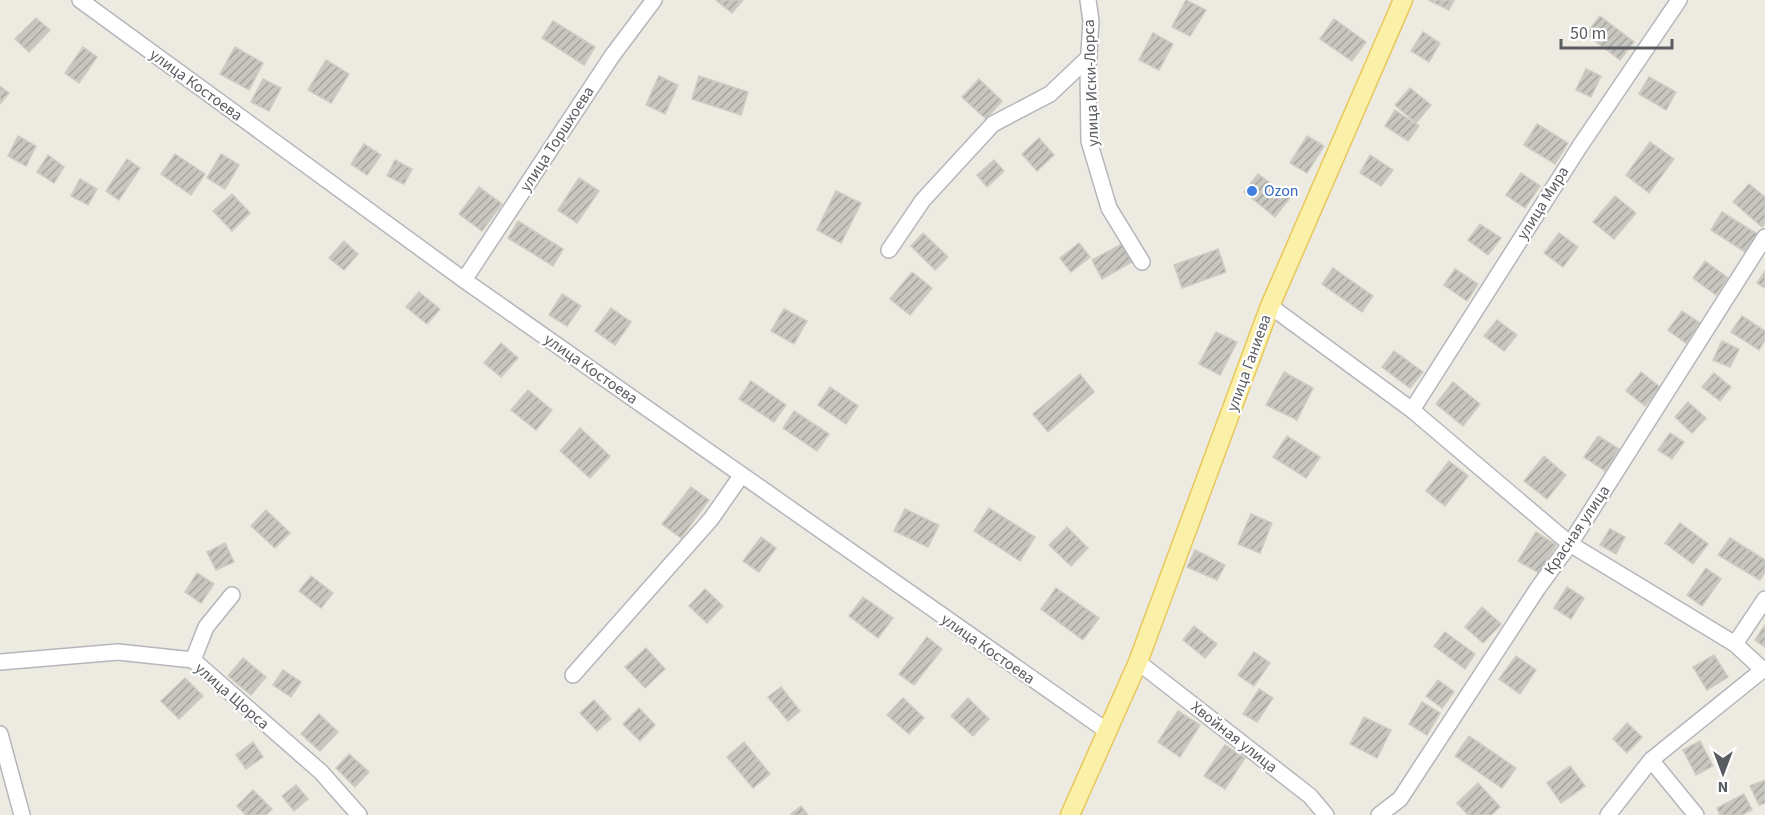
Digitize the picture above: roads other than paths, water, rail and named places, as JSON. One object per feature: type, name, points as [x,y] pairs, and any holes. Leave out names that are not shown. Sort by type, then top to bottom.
[{"type":"main road","name":"улица Ганиева","points":[[1070,815],[1138,662],[1270,306],[1403,0]]},
{"type":"street","name":"улица Костоева","points":[[80,0],[464,280],[1107,731]]},
{"type":"street","name":"улица Торшхоева","points":[[464,280],[612,56],[654,0]]},
{"type":"street","name":"улица Иски-Лорса","points":[[1088,0],[1091,21],[1089,141],[1109,208],[1142,262]]},
{"type":"street","name":"улица Мира","points":[[1412,410],[1580,146],[1679,0]]},
{"type":"street","points":[[889,250],[923,200],[993,124],[1050,94],[1089,57]]},
{"type":"street","name":"Красная улица","points":[[1379,815],[1400,799],[1569,544],[1765,237]]},
{"type":"street","points":[[1270,306],[1412,410],[1569,544],[1735,644],[1764,669],[1651,760],[1608,815]]},
{"type":"street","points":[[573,675],[711,519],[741,476]]},
{"type":"street","points":[[192,660],[206,627],[232,596]]},
{"type":"street","points":[[1735,644],[1765,599]]},
{"type":"street","name":"улица Щорса","points":[[0,662],[118,652],[192,660],[321,772],[359,815]]},
{"type":"street","name":"Хвойная улица","points":[[1138,662],[1310,796],[1326,815]]},
{"type":"street","points":[[0,734],[22,815]]},
{"type":"street","points":[[1651,760],[1696,815]]},
{"type":"place","name":"Ozon","points":[[1252,191]]}]
